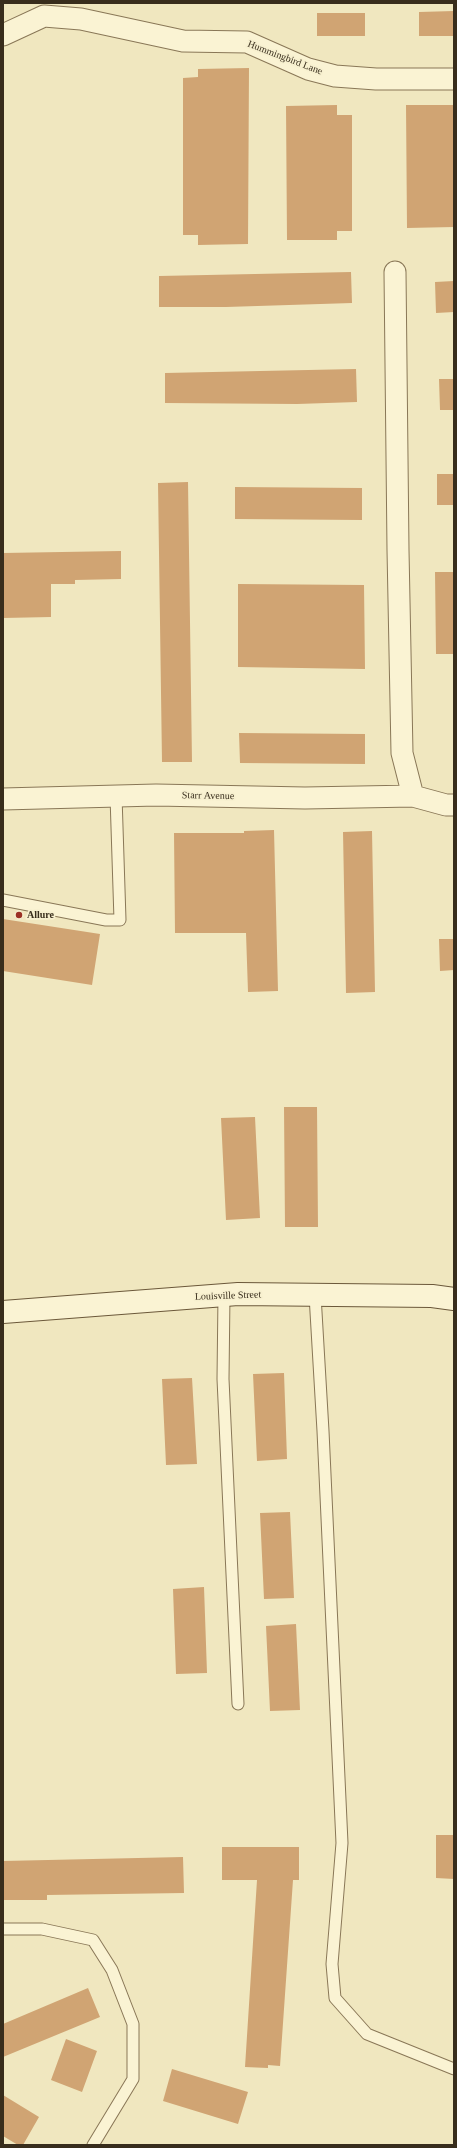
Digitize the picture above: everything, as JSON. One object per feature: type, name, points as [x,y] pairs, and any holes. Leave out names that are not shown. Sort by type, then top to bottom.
[{"type":"main road","name":"Louisville Street","points":[[3,1312],[224,1295],[432,1296],[454,1299]]},
{"type":"street","name":"Hummingbird Lane","points":[[3,34],[44,16],[74,19],[183,41],[247,42],[308,69],[335,76],[376,79],[454,79]]},
{"type":"street","points":[[395,272],[402,753],[413,796]]},
{"type":"street","name":"Starr Avenue","points":[[3,799],[116,796],[305,798],[413,796],[446,805],[454,805]]},
{"type":"lane","points":[[3,900],[106,920],[120,920],[116,796]]},
{"type":"lane","points":[[224,1295],[223,1379],[238,1704]]},
{"type":"lane","points":[[315,1295],[324,1447],[342,1844],[332,1964],[335,1998],[367,2034],[454,2069]]},
{"type":"lane","points":[[3,1930],[42,1929],[93,1940],[112,1970],[133,2024],[133,2078],[94,2145]]},
{"type":"building","points":[[454,11],[454,36],[419,36],[419,12]]},
{"type":"building","points":[[317,13],[365,13],[365,36],[317,36]]},
{"type":"building","points":[[249,68],[248,244],[198,245],[198,235],[183,235],[183,78],[198,77],[198,69]]},
{"type":"building","points":[[337,105],[337,115],[352,115],[352,231],[337,231],[337,240],[287,240],[286,106]]},
{"type":"building","points":[[406,105],[453,105],[454,227],[407,228]]},
{"type":"building","points":[[351,272],[352,303],[226,307],[159,307],[159,276]]},
{"type":"building","points":[[454,281],[454,312],[436,313],[435,282]]},
{"type":"building","points":[[356,369],[357,402],[297,404],[165,403],[165,373]]},
{"type":"building","points":[[439,379],[454,379],[454,410],[440,410]]},
{"type":"building","points":[[437,474],[454,474],[454,505],[437,505]]},
{"type":"building","points":[[188,482],[192,762],[162,762],[158,483]]},
{"type":"building","points":[[235,487],[362,488],[362,520],[235,519]]},
{"type":"building","points":[[121,551],[121,579],[75,580],[75,584],[51,584],[51,617],[3,618],[3,553]]},
{"type":"building","points":[[435,572],[454,572],[454,654],[436,654]]},
{"type":"building","points":[[238,584],[364,585],[365,669],[238,667]]},
{"type":"building","points":[[239,733],[365,734],[365,764],[240,763]]},
{"type":"building","points":[[274,830],[278,991],[248,992],[246,933],[175,933],[174,833],[244,833],[244,831]]},
{"type":"building","points":[[372,831],[375,992],[346,993],[343,832]]},
{"type":"building","points":[[3,919],[100,934],[92,985],[3,971]]},
{"type":"building","points":[[439,939],[454,939],[454,970],[440,971]]},
{"type":"building","points":[[284,1107],[317,1107],[318,1227],[285,1227]]},
{"type":"building","points":[[255,1117],[260,1218],[226,1220],[221,1118]]},
{"type":"building","points":[[284,1373],[287,1459],[257,1461],[253,1374]]},
{"type":"building","points":[[192,1378],[197,1464],[166,1465],[162,1379]]},
{"type":"building","points":[[290,1512],[294,1598],[264,1599],[260,1513]]},
{"type":"building","points":[[204,1587],[207,1673],[176,1674],[173,1589]]},
{"type":"building","points":[[296,1624],[300,1710],[270,1711],[266,1626]]},
{"type":"building","points":[[436,1835],[454,1835],[454,1879],[436,1878]]},
{"type":"building","points":[[222,1847],[299,1847],[299,1880],[293,1880],[280,2066],[268,2065],[268,2068],[245,2067],[257,1880],[222,1880]]},
{"type":"building","points":[[183,1857],[184,1893],[47,1895],[47,1900],[3,1900],[3,1861]]},
{"type":"building","points":[[88,1988],[100,2017],[3,2057],[3,2024]]},
{"type":"building","points":[[66,2039],[97,2051],[82,2092],[51,2080]]},
{"type":"building","points":[[172,2069],[248,2092],[238,2124],[163,2101]]},
{"type":"building","points":[[3,2095],[39,2117],[23,2145],[18,2145],[3,2136]]},
{"type":"place","name":"Allure","points":[[19,915]]}]
